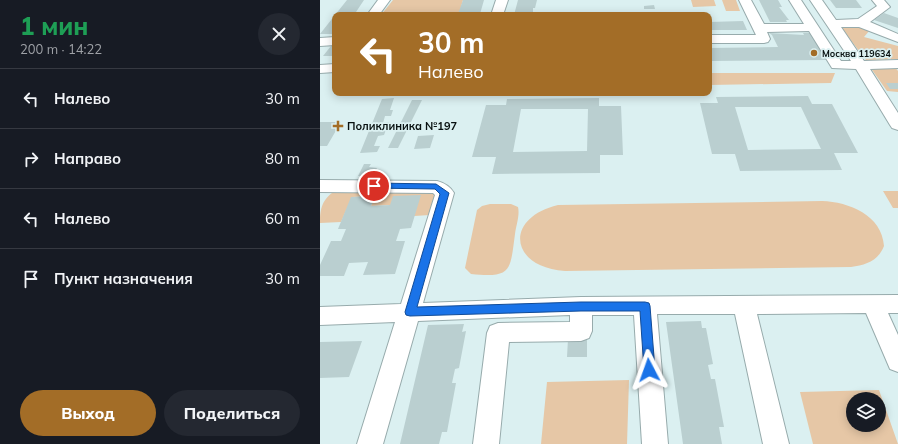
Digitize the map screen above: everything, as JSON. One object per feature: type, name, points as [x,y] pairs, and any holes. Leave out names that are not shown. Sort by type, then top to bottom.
[{"type":"lane","points":[[375,12],[384,0]]},
{"type":"lane","points":[[499,12],[502,0]]},
{"type":"lane","points":[[712,39],[764,39],[760,28],[745,0]]},
{"type":"lane","points":[[795,0],[837,65],[898,64]]},
{"type":"lane","points":[[816,0],[860,64],[898,125]]},
{"type":"lane","points":[[861,23],[881,4],[898,12]]},
{"type":"lane","points":[[832,24],[861,23],[898,38]]},
{"type":"lane","points":[[760,28],[812,27]]},
{"type":"lane","points":[[320,42],[332,42]]},
{"type":"lane","points":[[320,69],[332,68]]},
{"type":"lane","points":[[323,190],[436,187],[445,193],[370,444]]},
{"type":"lane","points":[[320,316],[581,306],[898,304]]},
{"type":"lane","points":[[873,305],[898,362]]},
{"type":"lane","points":[[486,444],[498,333],[581,330],[581,306]]},
{"type":"lane","points":[[645,306],[654,444]]},
{"type":"lane","points":[[744,306],[776,444]]},
{"type":"shaded area","points":[[393,0],[463,0],[460,12],[383,12]]},
{"type":"shaded area","points":[[691,0],[714,0],[716,6],[693,7]]},
{"type":"shaded area","points":[[722,0],[736,0],[740,11],[726,11]]},
{"type":"shaded area","points":[[839,25],[865,28],[870,30],[864,37],[898,46],[898,59],[866,60]]},
{"type":"shaded area","points":[[894,66],[898,71],[898,92],[887,91],[870,67]]},
{"type":"shaded area","points":[[712,73],[835,73],[831,83],[712,85]]},
{"type":"shaded area","points":[[335,191],[432,191],[436,195],[430,215],[414,216],[390,205],[371,206],[375,196],[352,197],[341,222],[320,223],[323,205],[327,197]]},
{"type":"shaded area","points":[[883,191],[898,191],[898,208],[893,208]]},
{"type":"shaded area","points":[[822,201],[843,204],[862,212],[871,218],[882,235],[884,246],[875,259],[862,265],[851,267],[565,271],[546,268],[533,261],[524,252],[520,241],[522,231],[528,220],[540,211],[558,205]]},
{"type":"shaded area","points":[[490,204],[511,204],[518,207],[518,217],[510,264],[502,273],[494,275],[471,274],[465,268],[477,210],[482,206]]},
{"type":"shaded area","points":[[629,380],[627,444],[541,444],[547,382]]},
{"type":"shaded area","points":[[879,390],[880,392],[846,392],[846,432],[886,432],[886,410],[898,444],[813,444],[800,392]]},
{"type":"building","points":[[347,0],[364,0],[356,12],[337,12]]},
{"type":"building","points":[[463,0],[484,0],[481,12],[459,12]]},
{"type":"building","points":[[518,0],[537,0],[535,8],[533,8],[533,12],[515,12]]},
{"type":"building","points":[[759,0],[778,0],[782,7],[779,7],[789,20],[786,20],[787,22],[770,22]]},
{"type":"building","points":[[830,0],[856,0],[862,8],[836,8]]},
{"type":"building","points":[[654,5],[655,9],[644,9],[644,6]]},
{"type":"building","points":[[884,13],[898,18],[898,28],[874,20]]},
{"type":"building","points":[[332,19],[332,34],[320,34]]},
{"type":"building","points":[[743,21],[747,30],[712,30],[712,22]]},
{"type":"building","points":[[769,33],[804,35],[803,33],[811,33],[827,60],[712,61],[712,48],[778,47],[772,35]]},
{"type":"building","points":[[331,46],[332,46],[332,56],[323,56]]},
{"type":"building","points":[[886,83],[898,83],[898,89],[890,89]]},
{"type":"building","points":[[808,96],[812,104],[832,104],[858,153],[834,153],[842,170],[740,171],[735,154],[712,154],[700,103],[718,103],[716,97]],"holes":[[[735,107],[801,107],[821,149],[748,150]]]},
{"type":"building","points":[[394,98],[390,110],[393,110],[391,116],[385,116],[383,123],[389,122],[384,135],[378,136],[374,146],[380,146],[377,152],[360,153],[382,99]]},
{"type":"building","points":[[599,98],[599,106],[621,106],[623,155],[600,155],[600,173],[492,174],[496,157],[472,157],[486,105],[506,105],[507,99]],"holes":[[[521,109],[588,109],[587,151],[513,152]]]},
{"type":"building","points":[[412,100],[422,100],[398,148],[388,148]]},
{"type":"building","points":[[320,122],[341,122],[327,146],[320,146]]},
{"type":"building","points":[[434,135],[430,148],[414,149],[418,136]]},
{"type":"building","points":[[364,164],[371,164],[369,167],[377,168],[373,176],[358,176]]},
{"type":"building","points":[[421,195],[411,228],[400,229],[396,241],[405,241],[395,274],[363,275],[368,262],[349,263],[344,276],[320,276],[320,265],[331,241],[341,241],[346,229],[338,229],[351,197],[375,196],[371,206],[390,205],[393,196]]},
{"type":"building","points":[[701,321],[702,328],[706,328],[713,364],[708,365],[711,379],[715,379],[724,427],[719,427],[722,444],[683,444],[666,322]]},
{"type":"building","points":[[464,324],[462,332],[466,331],[459,368],[455,369],[452,383],[456,383],[447,432],[442,432],[439,444],[400,444],[428,325]]},
{"type":"building","points":[[568,339],[587,339],[587,357],[567,357]]},
{"type":"building","points":[[362,341],[349,377],[320,378],[320,342]]},
{"type":"place","name":"Москва 119634","points":[[814,53]]},
{"type":"place","name":"Поликлиника №197","points":[[338,126]]},
{"type":"route","points":[[374,186],[436,187],[445,193],[410,312],[581,306],[645,306],[649,370]]}]
